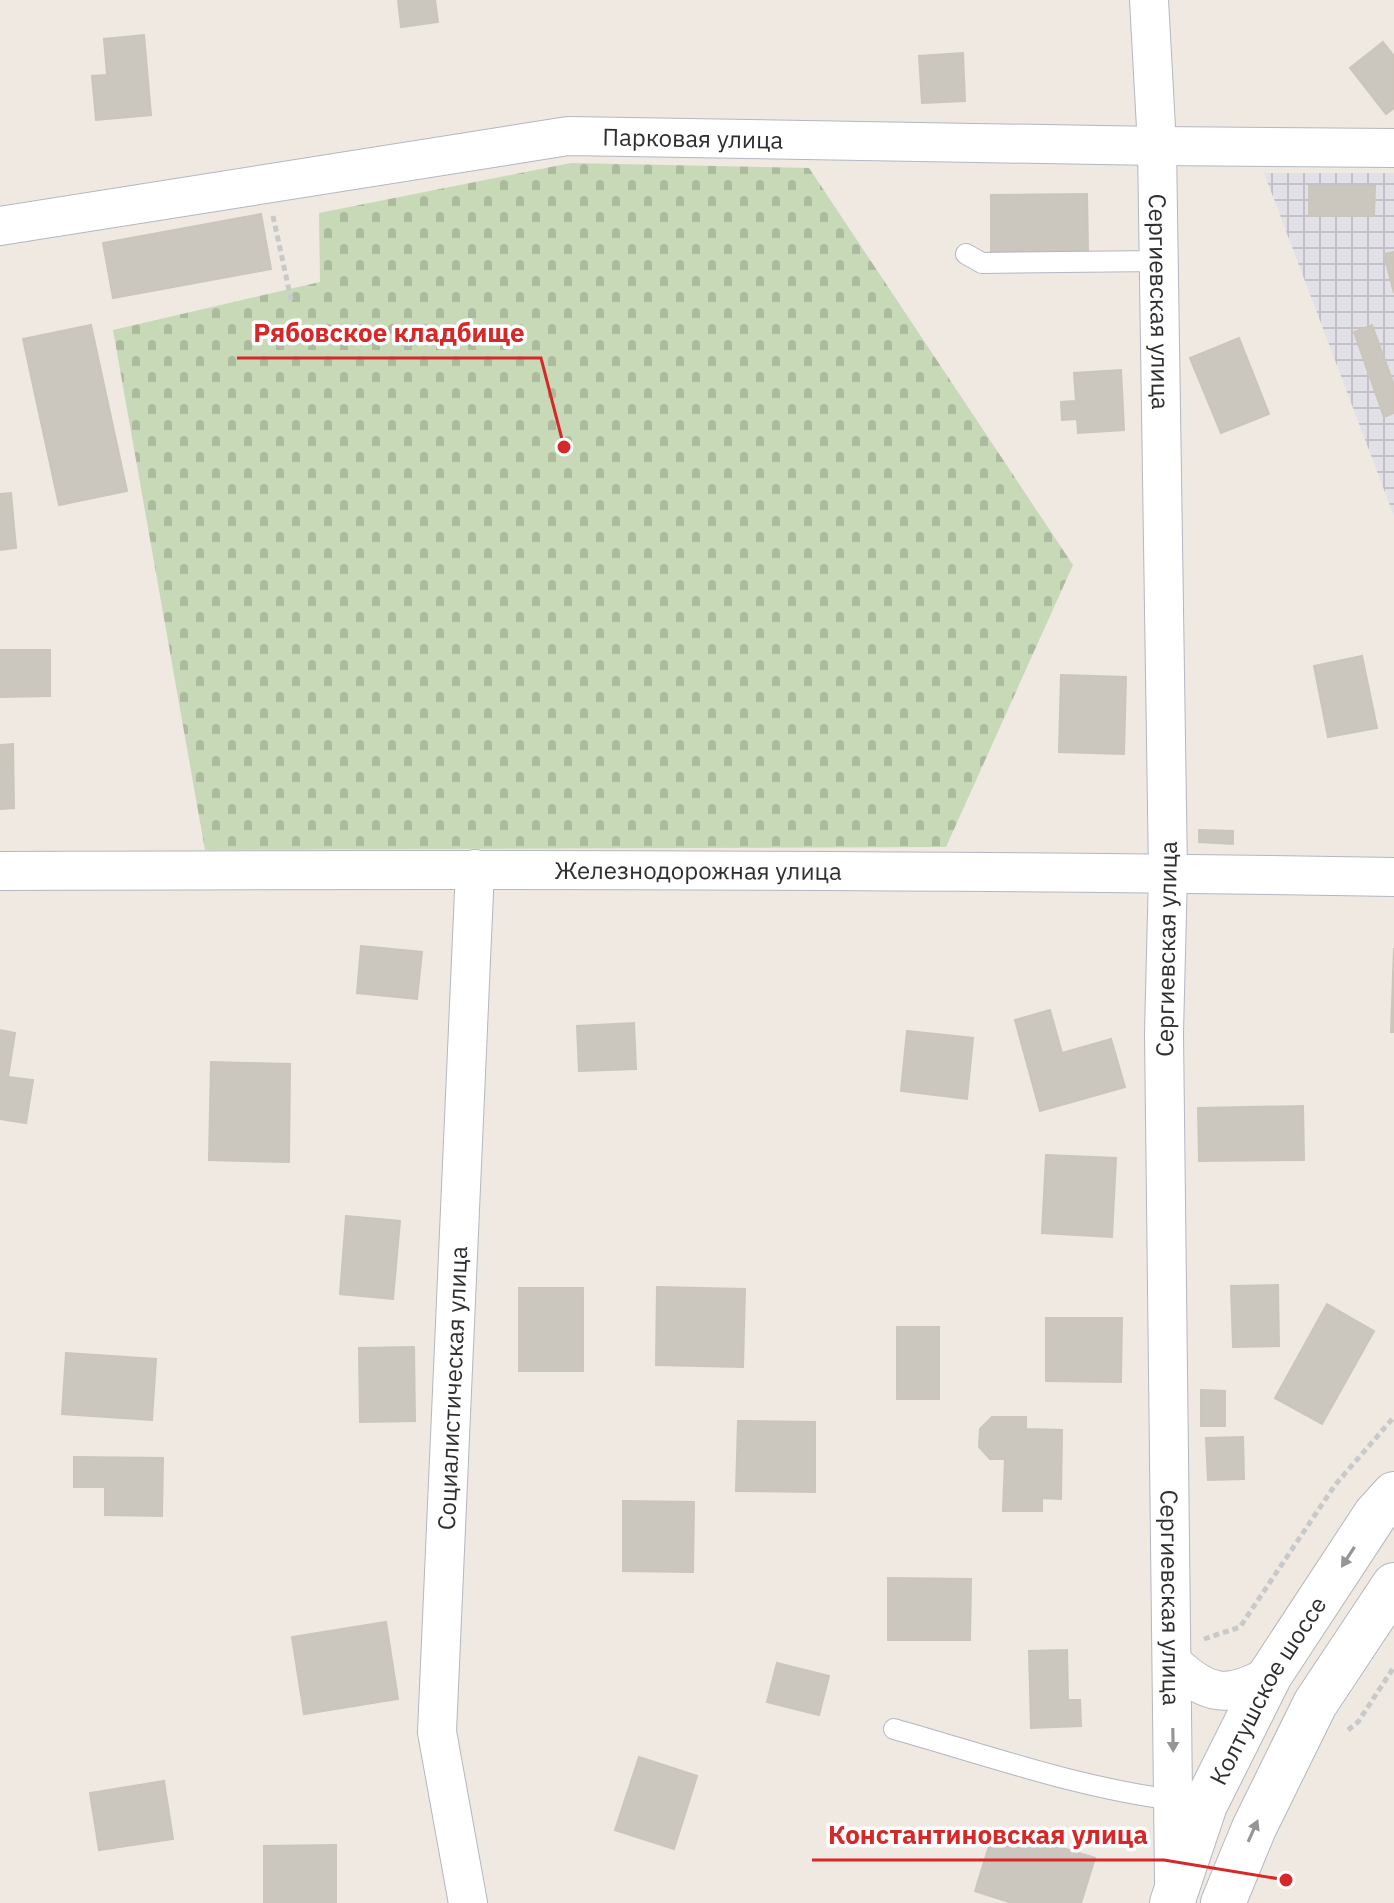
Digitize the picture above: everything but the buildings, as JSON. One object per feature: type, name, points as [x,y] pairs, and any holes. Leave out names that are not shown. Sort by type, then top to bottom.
[{"type":"main road","name":"Колтушское шоссе","points":[[1173,1901],[1205,1805],[1270,1675],[1375,1515],[1394,1494]]},
{"type":"main road","name":"Колтушское шоссе","points":[[1223,1903],[1254,1828],[1331,1718],[1394,1585]]},
{"type":"street","name":"Сергиевская улица","points":[[1149,0],[1157,146],[1168,873],[1164,1049],[1168,1510],[1183,1652],[1174,1800],[1173,1901]]},
{"type":"street","name":"Парковая улица","points":[[0,226],[568,136],[1394,148]]},
{"type":"street","name":"Железнодорожная улица","points":[[0,871],[475,869],[1394,877]]},
{"type":"street","name":"Социалистическая улица","points":[[468,1903],[437,1732],[475,869]]},
{"type":"street","points":[[1183,1652],[1192,1682],[1218,1691],[1246,1689],[1270,1675]]},
{"type":"lane","points":[[966,254],[982,263],[1159,261]]},
{"type":"lane","points":[[894,1729],[1034,1769],[1134,1794],[1174,1800]]},
{"type":"path","points":[[266,184],[292,304]]},
{"type":"path","points":[[1183,1652],[1240,1627],[1335,1485],[1394,1417]]},
{"type":"path","points":[[1331,1718],[1358,1722],[1394,1667]]},
{"type":"shaded area","points":[[1264,173],[1394,173],[1394,516]]},
{"type":"green space","points":[[571,163],[809,168],[1073,565],[946,847],[205,850],[113,330],[320,282],[319,213]]},
{"type":"place","name":"Рябовское кладбище","points":[[564,447]]},
{"type":"place","name":"Константиновская улица","points":[[1286,1880]]}]
